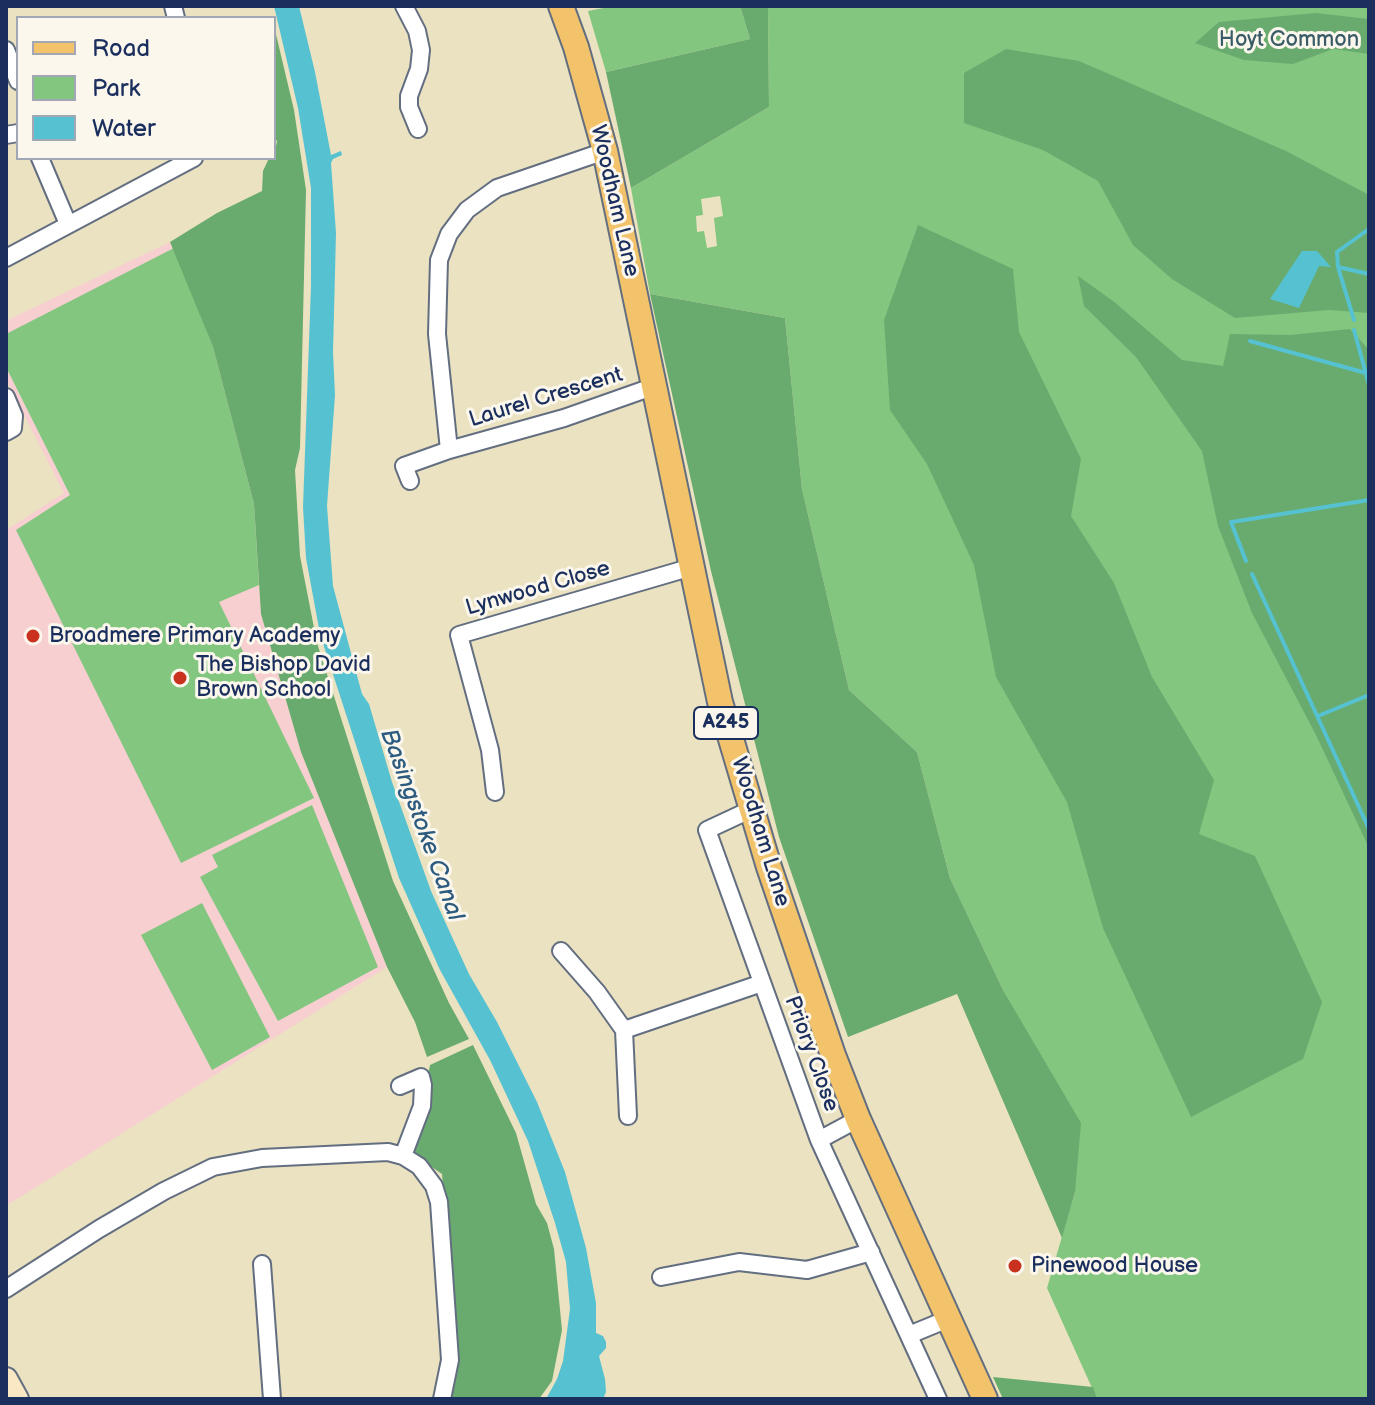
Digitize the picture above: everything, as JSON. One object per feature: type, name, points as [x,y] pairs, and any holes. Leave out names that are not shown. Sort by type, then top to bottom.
[{"type":"main road","name":"Woodham Lane","points":[[561,6],[576,47],[605,151],[720,702],[752,809],[828,1041],[858,1119],[985,1399]]},
{"type":"street","points":[[404,6],[417,31],[421,50],[419,69],[409,96],[409,107],[418,129]]},
{"type":"street","points":[[6,50],[16,76]]},
{"type":"street","name":"Laurel Crescent","points":[[449,450],[437,334],[439,260],[449,234],[467,210],[497,188],[605,151]]},
{"type":"street","points":[[41,160],[68,224]]},
{"type":"street","points":[[6,258],[190,160]]},
{"type":"street","name":"Laurel Crescent","points":[[410,481],[404,466],[564,418],[655,386]]},
{"type":"street","points":[[6,397],[14,412],[10,430]]},
{"type":"street","name":"Lynwood Close","points":[[495,792],[490,750],[459,635],[692,567]]},
{"type":"street","name":"Priory Close","points":[[752,809],[707,830],[819,1140],[938,1399]]},
{"type":"street","points":[[561,951],[597,992],[624,1030],[628,1116]]},
{"type":"street","name":"Priory Close","points":[[624,1030],[762,983]]},
{"type":"street","points":[[400,1086],[421,1077],[423,1085],[422,1106],[403,1156]]},
{"type":"street","points":[[819,1140],[858,1119]]},
{"type":"street","points":[[6,1289],[99,1229],[213,1167],[262,1158],[328,1153],[377,1151],[403,1156],[429,1177],[439,1202],[450,1360],[442,1399]]},
{"type":"street","points":[[661,1277],[739,1262],[807,1270],[871,1252]]},
{"type":"street","points":[[262,1264],[272,1399]]},
{"type":"street","points":[[909,1335],[948,1319]]},
{"type":"street","points":[[6,1379],[17,1399]]},
{"type":"shaded area","name":"The Bishop David Brown School","points":[[170,242],[213,347],[254,504],[261,614],[301,752],[387,967],[6,1206],[6,530],[64,493],[6,380],[6,321]]},
{"type":"green space","points":[[614,6],[740,6],[750,39],[606,72],[588,11]]},
{"type":"green space","points":[[740,6],[768,6],[769,107],[631,188],[606,72],[750,39]]},
{"type":"green space","points":[[768,6],[1369,6],[1369,1399],[1097,1399],[1047,1288],[1075,1192],[1004,992],[950,878],[917,752],[849,690],[802,489],[785,318],[650,294],[631,188],[769,107]],"holes":[[[720,196],[723,216],[714,218],[717,246],[707,248],[704,231],[697,232],[696,216],[703,215],[701,199]]]},
{"type":"green space","name":"Hoyt Common","points":[[1316,13],[1369,19],[1369,54],[1333,49],[1293,64],[1244,60],[1195,43],[1219,22]]},
{"type":"green space","points":[[276,34],[294,110],[306,190],[300,448],[295,470],[300,556],[317,643],[393,881],[449,1003],[469,1039],[427,1057],[415,1022],[387,967],[301,752],[261,614],[254,504],[213,347],[170,242],[217,213],[262,191],[263,171],[268,160],[276,160]]},
{"type":"green space","points":[[1006,49],[1079,61],[1286,151],[1369,195],[1369,313],[1329,310],[1235,318],[1172,279],[1133,245],[1098,181],[1043,150],[964,123],[964,73]]},
{"type":"green space","points":[[918,225],[1013,269],[1019,332],[1081,459],[1071,516],[1114,583],[1152,677],[1214,780],[1199,834],[1255,856],[1322,1002],[1303,1059],[1191,1117],[1103,928],[1067,802],[996,677],[974,565],[927,464],[890,410],[884,320]]},
{"type":"green space","points":[[174,248],[213,347],[254,504],[259,585],[219,602],[314,798],[181,863],[16,530],[70,495],[6,367],[6,334]]},
{"type":"green space","points":[[1078,276],[1113,301],[1182,360],[1223,366],[1230,334],[1290,335],[1350,329],[1369,350],[1369,848],[1317,737],[1252,613],[1218,526],[1202,451],[1136,357],[1084,306]]},
{"type":"green space","points":[[650,294],[785,318],[802,489],[849,690],[917,752],[950,878],[1004,992],[1081,1123],[1075,1192],[1062,1238],[957,994],[848,1037],[779,837],[711,571]]},
{"type":"green space","points":[[312,805],[378,967],[278,1021],[200,877],[218,867],[212,855]]},
{"type":"green space","points":[[202,903],[270,1037],[212,1070],[141,935]]},
{"type":"green space","points":[[473,1045],[516,1133],[536,1204],[547,1223],[554,1249],[562,1330],[552,1381],[539,1399],[451,1399],[457,1363],[442,1174],[413,1154],[430,1065]]},
{"type":"green space","points":[[993,1377],[1093,1387],[1097,1399],[1003,1399]]},
{"type":"water","name":"Basingstoke Canal","points":[[274,6],[299,6],[331,155],[341,151],[342,155],[331,163],[336,233],[335,395],[327,506],[333,586],[362,694],[369,704],[392,782],[431,891],[469,974],[537,1102],[565,1172],[586,1248],[596,1303],[596,1333],[603,1336],[606,1342],[606,1348],[599,1356],[605,1379],[603,1399],[546,1399],[563,1361],[570,1309],[566,1262],[555,1223],[528,1141],[490,1060],[440,970],[399,878],[320,634],[306,558],[303,507],[311,286],[311,188],[298,108]]},
{"type":"water","points":[[1302,251],[1317,251],[1331,267],[1319,266],[1299,308],[1270,299]]},
{"type":"waterway","points":[[1354,320],[1338,267],[1337,252],[1369,229]]},
{"type":"waterway","points":[[1338,267],[1369,274]]},
{"type":"waterway","points":[[1354,330],[1369,385]]},
{"type":"waterway","points":[[1250,341],[1366,373]]},
{"type":"waterway","points":[[1232,522],[1369,500]]},
{"type":"waterway","points":[[1231,522],[1246,561]]},
{"type":"waterway","points":[[1252,574],[1369,829]]},
{"type":"waterway","points":[[1318,716],[1369,695]]},
{"type":"place","name":"Broadmere Primary Academy","points":[[33,636]]},
{"type":"place","name":"The Bishop David Brown School","points":[[180,678]]},
{"type":"place","name":"Pinewood House","points":[[1015,1266]]}]
